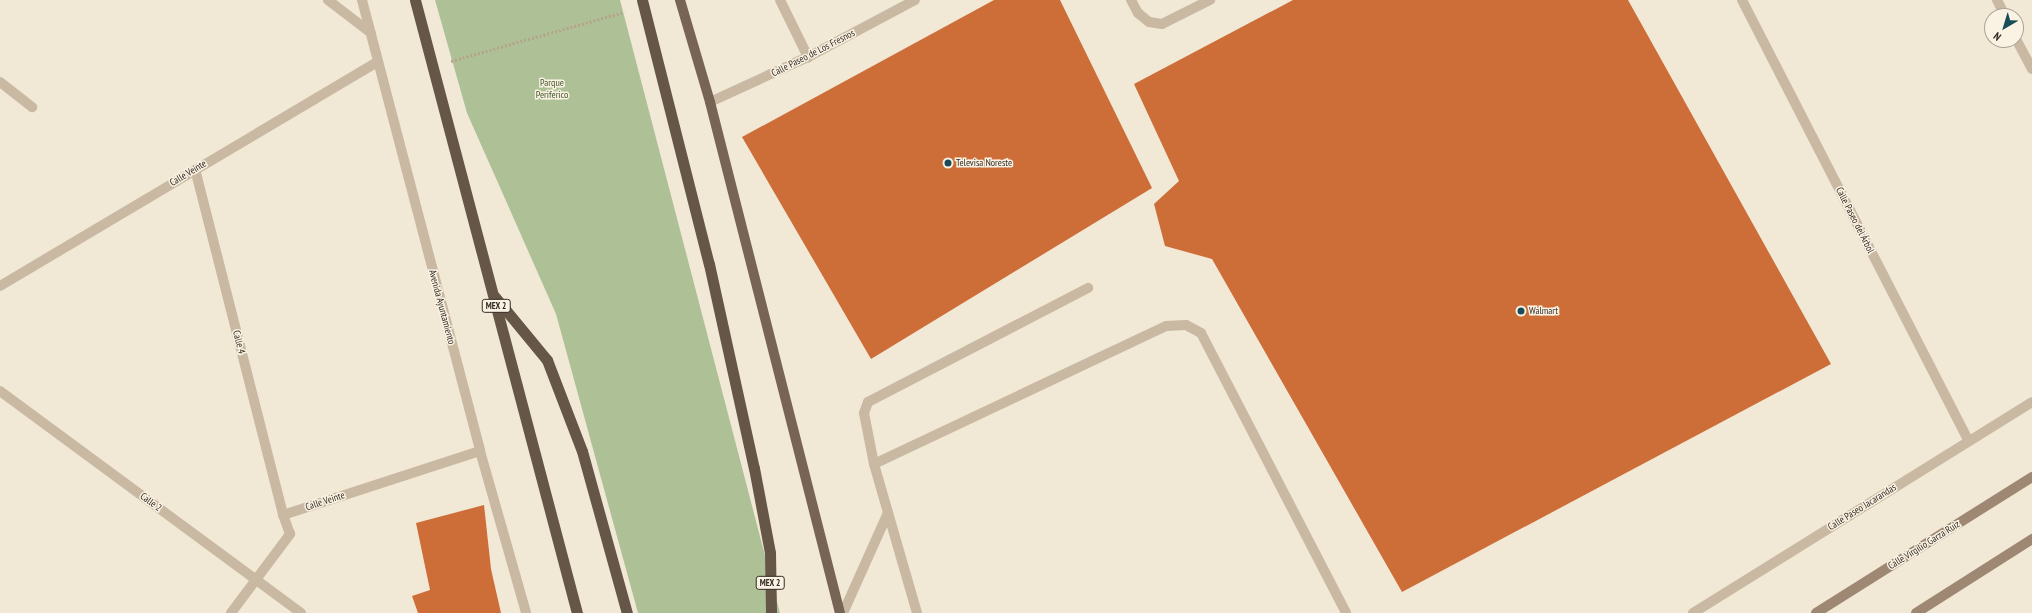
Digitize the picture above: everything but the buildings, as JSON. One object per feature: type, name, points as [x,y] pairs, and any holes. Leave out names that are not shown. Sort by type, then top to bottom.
[{"type":"highway","name":"MEX 2","points":[[415,0],[577,613]]},
{"type":"highway","name":"MEX 2","points":[[642,3],[709,264],[754,468],[770,552],[771,613]]},
{"type":"highway","points":[[492,294],[547,360],[582,451],[627,613]]},
{"type":"main road","points":[[683,1],[840,613]]},
{"type":"main road","name":"Calle Virgilio Garza Ruiz","points":[[1816,613],[2032,477]]},
{"type":"main road","points":[[1916,613],[2032,539]]},
{"type":"street","points":[[328,0],[371,33]]},
{"type":"street","name":"Avenida Ayuntamiento","points":[[362,0],[480,451],[526,613]]},
{"type":"street","points":[[780,0],[808,57]]},
{"type":"street","name":"Calle Paseo de Los Fresnos","points":[[710,102],[808,57],[915,0]]},
{"type":"street","points":[[1131,0],[1138,13],[1149,22],[1162,24],[1210,0]]},
{"type":"street","name":"Calle Paseo del Árbol","points":[[1742,0],[1968,440]]},
{"type":"street","points":[[2021,48],[2032,69]]},
{"type":"street","name":"Calle Veinte","points":[[0,286],[195,169],[378,62]]},
{"type":"street","points":[[0,82],[32,107]]},
{"type":"street","name":"Calle 4","points":[[195,169],[283,515]]},
{"type":"street","points":[[917,613],[874,464],[864,413],[868,402],[1088,288]]},
{"type":"street","points":[[874,464],[1166,326],[1186,325],[1200,333],[1346,613]]},
{"type":"street","name":"Calle 2","points":[[0,391],[301,613]]},
{"type":"street","name":"Calle Paseo Jacarandas","points":[[1693,613],[1968,440],[2032,402]]},
{"type":"street","name":"Calle Veinte","points":[[283,515],[480,451]]},
{"type":"street","points":[[843,613],[888,513]]},
{"type":"street","points":[[231,613],[290,534],[283,515]]},
{"type":"path","points":[[433,66],[642,3]]},
{"type":"green space","name":"Parque Periferico","points":[[435,0],[620,0],[780,613],[638,613],[556,314],[467,113]]},
{"type":"place","name":"Televisa Noreste","points":[[948,163]]},
{"type":"place","name":"Walmart","points":[[1521,311]]}]
